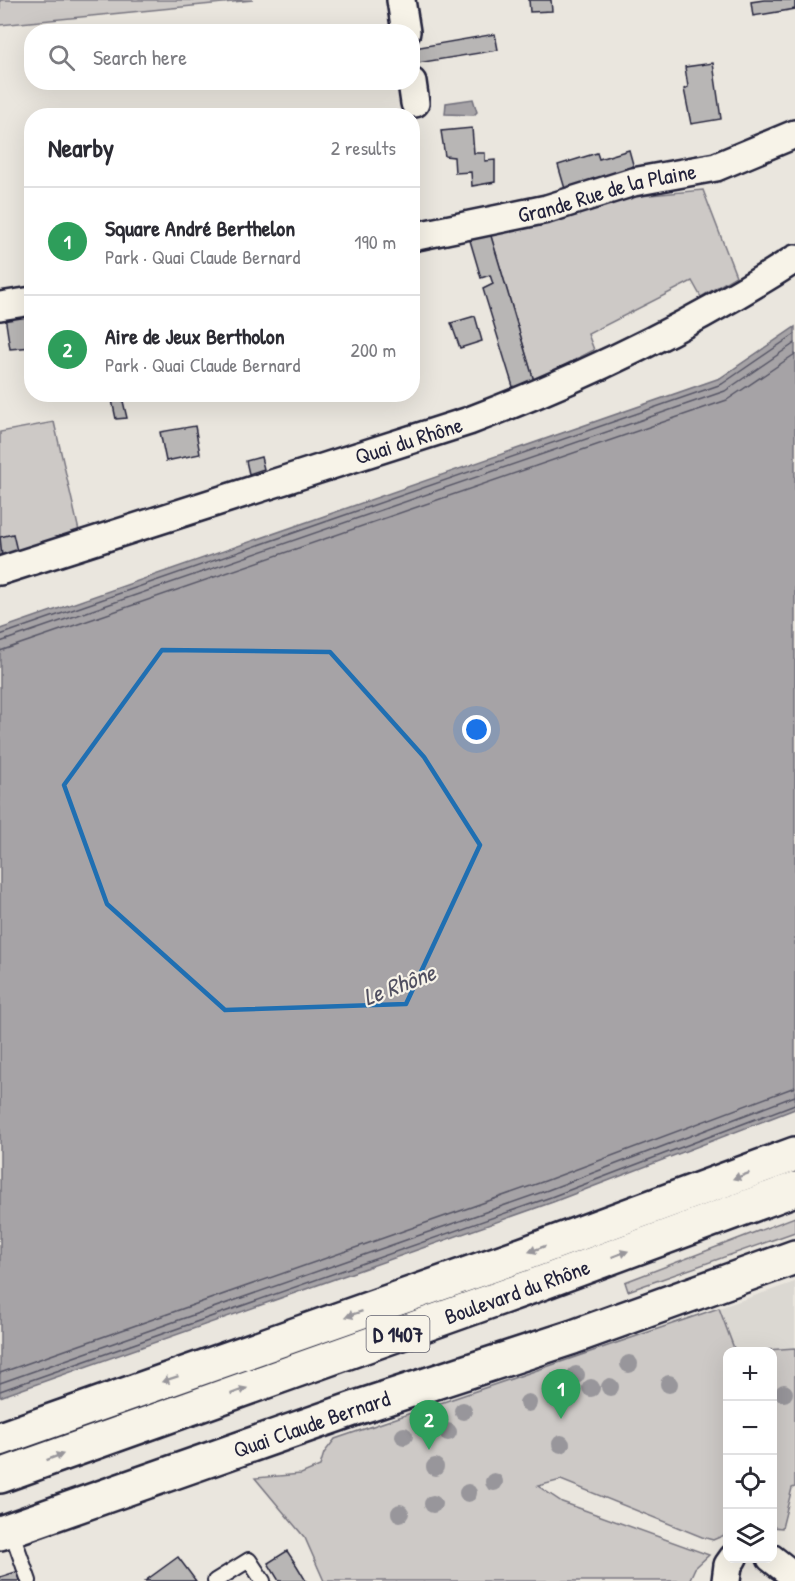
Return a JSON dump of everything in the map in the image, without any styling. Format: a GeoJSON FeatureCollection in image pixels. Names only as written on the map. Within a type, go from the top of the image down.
{"type":"FeatureCollection","features":[{"type":"Feature","properties":{"kind":"main road","name":"Boulevard du Rhône"},"geometry":{"type":"LineString","coordinates":[[0,1439],[689,1195],[795,1154]]}},
{"type":"Feature","properties":{"kind":"main road","name":"Boulevard du Rhône"},"geometry":{"type":"LineString","coordinates":[[0,1476],[522,1290],[795,1189]]}},
{"type":"Feature","properties":{"kind":"main road","name":"Quai Claude Bernard"},"geometry":{"type":"LineString","coordinates":[[5,1531],[795,1257]]}},
{"type":"Feature","properties":{"kind":"street"},"geometry":{"type":"LineString","coordinates":[[401,0],[405,24]]}},
{"type":"Feature","properties":{"kind":"street","name":"Grande Rue de la Plaine"},"geometry":{"type":"LineString","coordinates":[[420,235],[547,208],[633,182],[716,167],[795,134]]}},
{"type":"Feature","properties":{"kind":"street","name":"Quai du Rhône"},"geometry":{"type":"LineString","coordinates":[[0,571],[469,421],[526,399],[717,307],[795,259]]}},
{"type":"Feature","properties":{"kind":"street"},"geometry":{"type":"LineString","coordinates":[[0,306],[24,302]]}},
{"type":"Feature","properties":{"kind":"street"},"geometry":{"type":"LineString","coordinates":[[726,1581],[729,1563]]}},
{"type":"Feature","properties":{"kind":"street"},"geometry":{"type":"LineString","coordinates":[[777,1563],[794,1577]]}},
{"type":"Feature","properties":{"kind":"lane"},"geometry":{"type":"LineString","coordinates":[[5,1531],[29,1581]]}},
{"type":"Feature","properties":{"kind":"lane"},"geometry":{"type":"LineString","coordinates":[[215,1581],[249,1560],[263,1581]]}},
{"type":"Feature","properties":{"kind":"highlighted area"},"geometry":{"type":"Polygon","coordinates":[[[162,650],[330,652],[424,757],[480,845],[406,1004],[225,1010],[107,904],[64,785],[162,650]]]}},
{"type":"Feature","properties":{"kind":"shaded area"},"geometry":{"type":"Polygon","coordinates":[[[0,0],[253,0],[0,25],[0,0]]]}},
{"type":"Feature","properties":{"kind":"shaded area"},"geometry":{"type":"Polygon","coordinates":[[[703,190],[736,276],[701,297],[692,281],[588,334],[594,350],[534,381],[490,233],[629,197],[703,190]]]}},
{"type":"Feature","properties":{"kind":"shaded area"},"geometry":{"type":"Polygon","coordinates":[[[54,422],[79,531],[0,558],[0,432],[54,422]]]}},
{"type":"Feature","properties":{"kind":"shaded area"},"geometry":{"type":"Polygon","coordinates":[[[795,1217],[795,1232],[628,1291],[625,1282],[795,1217]]]}},
{"type":"Feature","properties":{"kind":"shaded area"},"geometry":{"type":"Polygon","coordinates":[[[795,1282],[795,1348],[734,1347],[719,1308],[795,1282]]]}},
{"type":"Feature","properties":{"kind":"shaded area"},"geometry":{"type":"Polygon","coordinates":[[[719,1308],[734,1347],[723,1347],[723,1536],[713,1540],[702,1537],[561,1480],[538,1486],[562,1502],[709,1555],[695,1568],[689,1581],[324,1581],[305,1538],[255,1478],[301,1474],[320,1466],[324,1453],[335,1439],[719,1308]]]}},
{"type":"Feature","properties":{"kind":"shaded area"},"geometry":{"type":"Polygon","coordinates":[[[795,1348],[795,1487],[792,1488],[782,1528],[777,1527],[777,1349],[795,1348]]]}},
{"type":"Feature","properties":{"kind":"water"},"geometry":{"type":"Polygon","coordinates":[[[473,99],[477,112],[474,115],[445,114],[446,103],[473,99]]]}},
{"type":"Feature","properties":{"kind":"water","name":"Le Rhône"},"geometry":{"type":"Polygon","coordinates":[[[795,327],[795,1109],[553,1202],[0,1397],[0,629],[720,378],[795,327]]]}},
{"type":"Feature","properties":{"kind":"building"},"geometry":{"type":"Polygon","coordinates":[[[529,0],[551,0],[552,11],[530,12],[529,0]]]}},
{"type":"Feature","properties":{"kind":"building"},"geometry":{"type":"Polygon","coordinates":[[[795,0],[795,9],[753,16],[751,2],[795,0]]]}},
{"type":"Feature","properties":{"kind":"building"},"geometry":{"type":"Polygon","coordinates":[[[495,34],[498,50],[420,63],[420,47],[495,34]]]}},
{"type":"Feature","properties":{"kind":"building"},"geometry":{"type":"Polygon","coordinates":[[[713,63],[721,119],[691,124],[684,89],[688,87],[685,67],[713,63]]]}},
{"type":"Feature","properties":{"kind":"building"},"geometry":{"type":"Polygon","coordinates":[[[472,128],[474,153],[485,153],[485,161],[495,160],[495,182],[472,186],[471,172],[455,173],[454,157],[445,156],[441,131],[472,128]]]}},
{"type":"Feature","properties":{"kind":"building"},"geometry":{"type":"Polygon","coordinates":[[[629,150],[634,168],[565,189],[558,165],[597,153],[599,159],[629,150]]]}},
{"type":"Feature","properties":{"kind":"building"},"geometry":{"type":"Polygon","coordinates":[[[488,226],[534,381],[514,390],[483,289],[493,284],[490,275],[481,278],[469,237],[488,226]]]}},
{"type":"Feature","properties":{"kind":"building"},"geometry":{"type":"Polygon","coordinates":[[[24,313],[24,348],[10,349],[5,316],[24,313]]]}},
{"type":"Feature","properties":{"kind":"building"},"geometry":{"type":"Polygon","coordinates":[[[475,316],[482,341],[460,348],[451,323],[475,316]]]}},
{"type":"Feature","properties":{"kind":"building"},"geometry":{"type":"Polygon","coordinates":[[[112,402],[123,402],[127,418],[116,419],[112,402]]]}},
{"type":"Feature","properties":{"kind":"building"},"geometry":{"type":"Polygon","coordinates":[[[195,426],[200,454],[166,461],[160,432],[195,426]]]}},
{"type":"Feature","properties":{"kind":"building"},"geometry":{"type":"Polygon","coordinates":[[[261,457],[264,469],[249,474],[246,461],[261,457]]]}},
{"type":"Feature","properties":{"kind":"building"},"geometry":{"type":"Polygon","coordinates":[[[13,534],[17,551],[2,556],[0,537],[13,534]]]}},
{"type":"Feature","properties":{"kind":"building"},"geometry":{"type":"Polygon","coordinates":[[[287,1551],[306,1581],[279,1581],[268,1563],[287,1551]]]}},
{"type":"Feature","properties":{"kind":"building"},"geometry":{"type":"Polygon","coordinates":[[[178,1557],[196,1581],[145,1581],[178,1557]]]}},
{"type":"Feature","properties":{"kind":"building"},"geometry":{"type":"Polygon","coordinates":[[[19,1571],[22,1581],[0,1581],[0,1577],[19,1571]]]}},
{"type":"Feature","properties":{"kind":"place","name":"Square André Berthelon"},"geometry":{"type":"Point","coordinates":[561,1419]}},
{"type":"Feature","properties":{"kind":"place","name":"Aire de Jeux Bertholon"},"geometry":{"type":"Point","coordinates":[429,1450]}}]}
